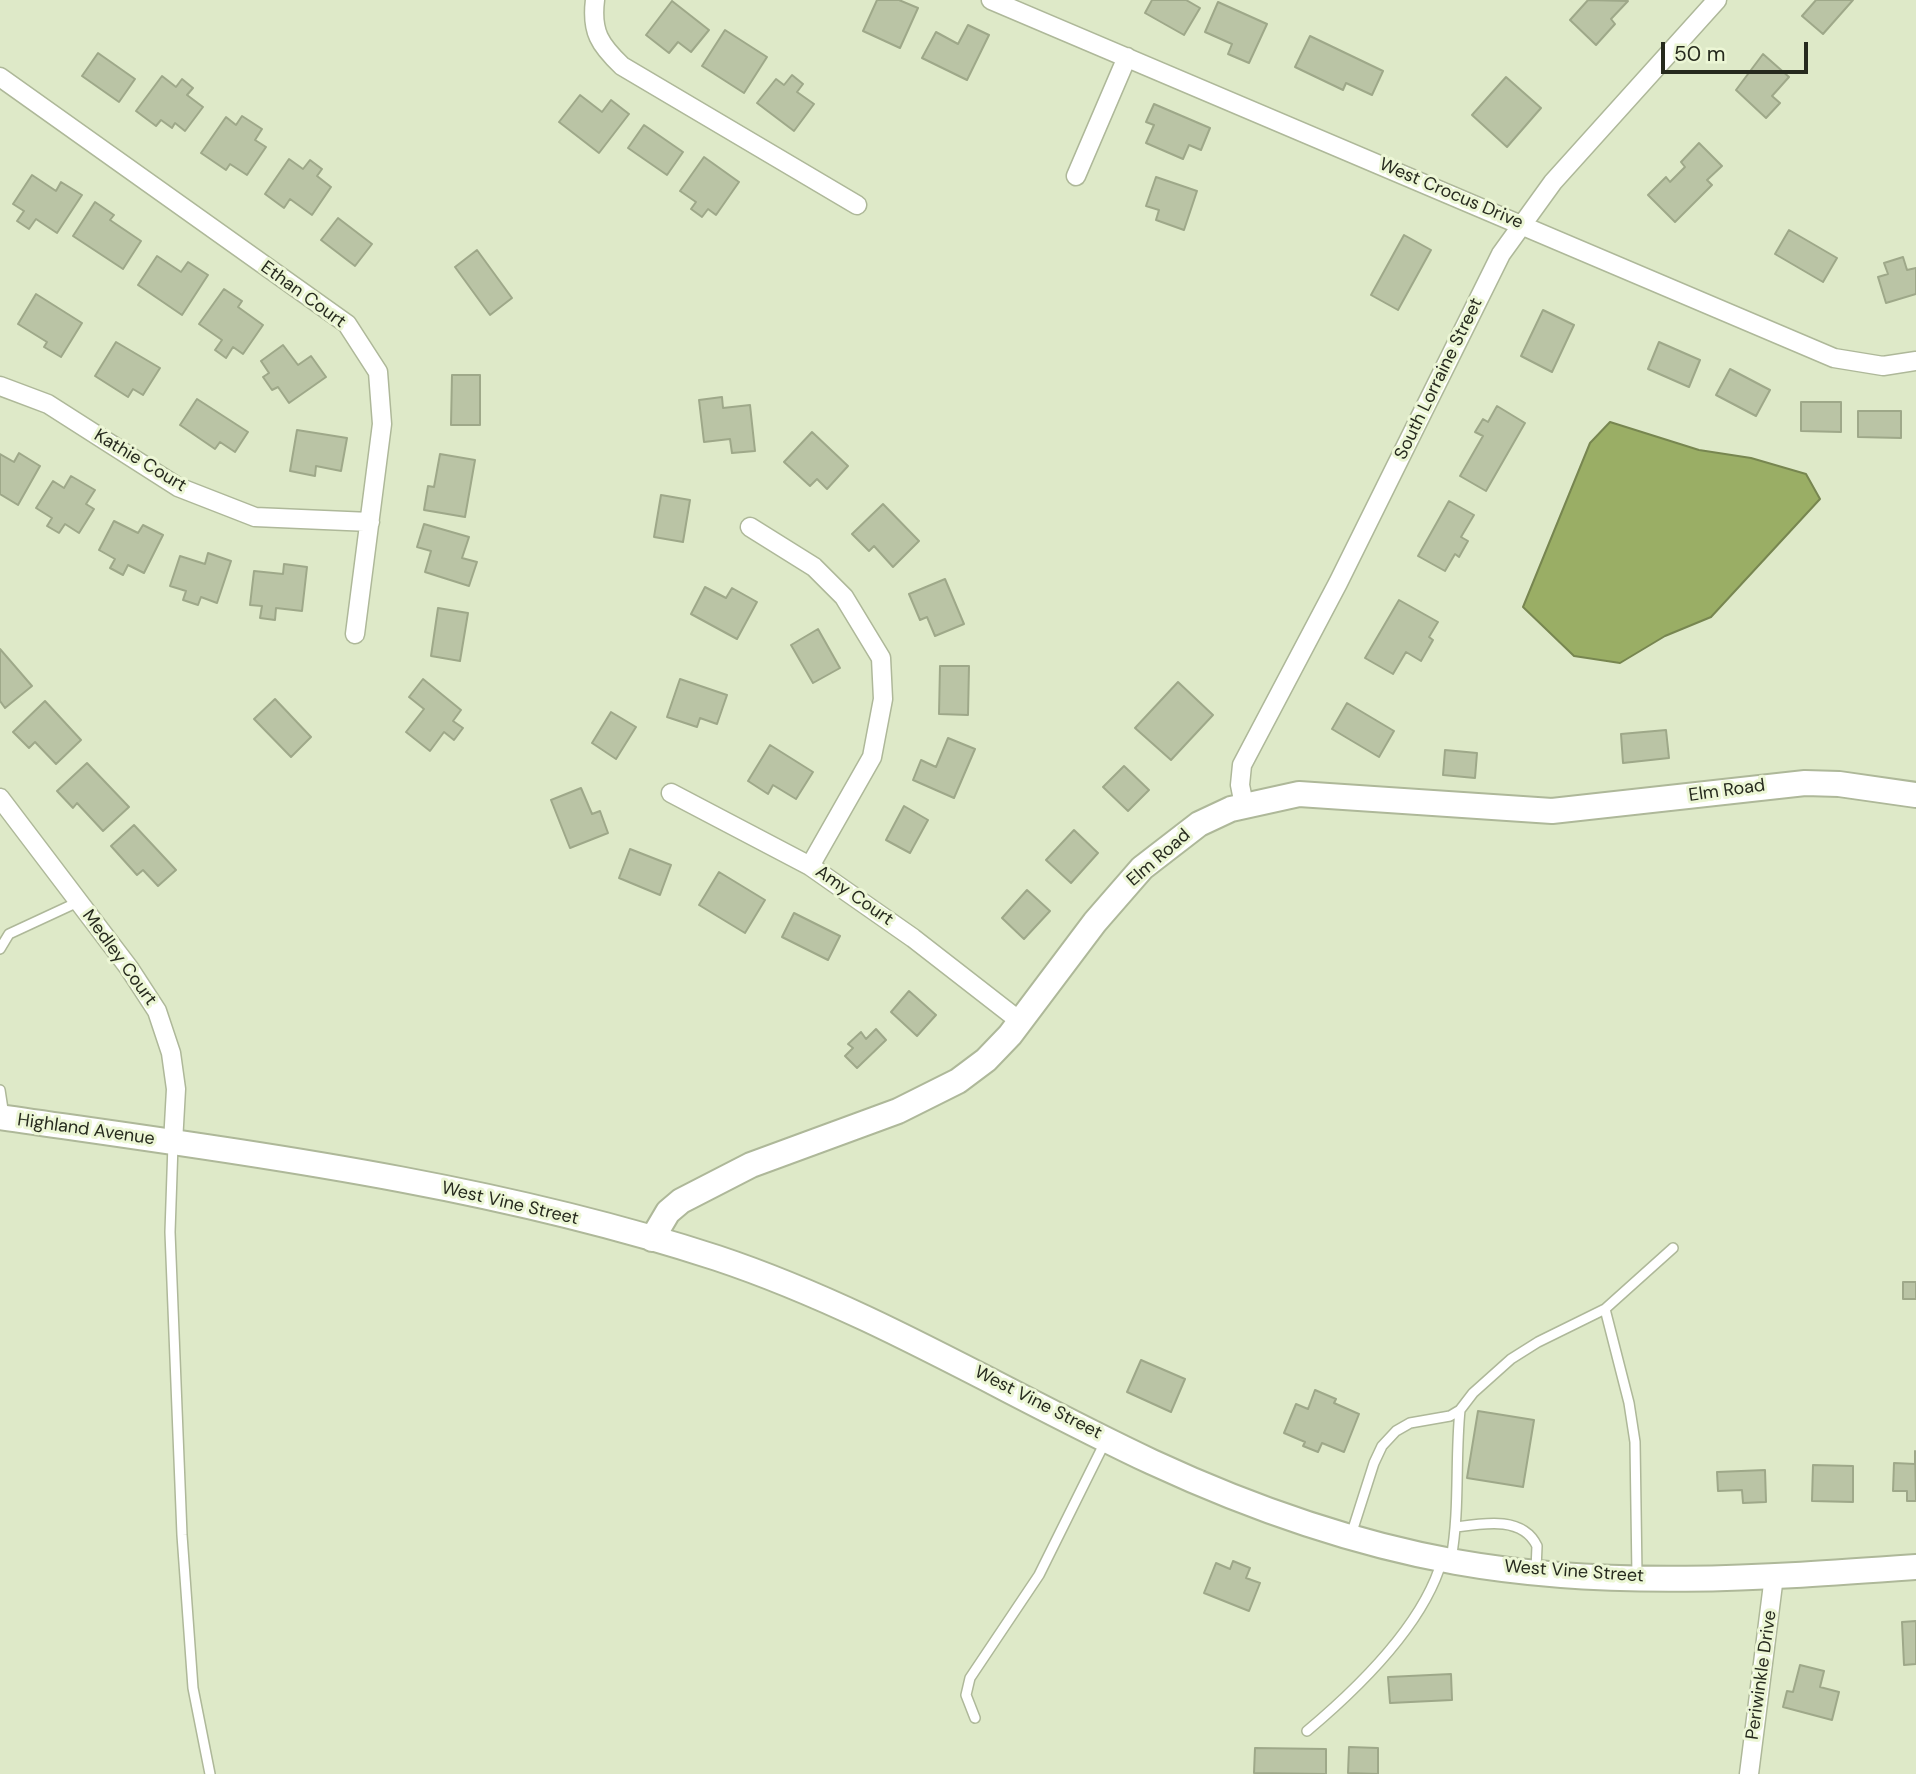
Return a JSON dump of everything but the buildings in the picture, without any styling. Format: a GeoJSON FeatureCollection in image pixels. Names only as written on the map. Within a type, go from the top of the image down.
{"type":"FeatureCollection","features":[{"type":"Feature","properties":{"kind":"main road","name":"Elm Road"},"geometry":{"type":"LineString","coordinates":[[652,1239],[668,1212],[681,1201],[751,1165],[898,1111],[958,1081],[986,1060],[1021,1022],[1095,922],[1142,868],[1199,824],[1244,805],[1299,794],[1552,811],[1804,782],[1916,795]]}},
{"type":"Feature","properties":{"kind":"main road","name":"Highland Avenue"},"geometry":{"type":"LineString","coordinates":[[2,1117],[173,1143]]}},
{"type":"Feature","properties":{"kind":"main road","name":"West Vine Street"},"geometry":{"type":"LineString","coordinates":[[173,1143],[496,1198],[652,1239],[750,1270],[974,1370],[1107,1438],[1221,1491],[1350,1537],[1447,1560],[1536,1571],[1637,1577],[1773,1576],[1916,1567]]}},
{"type":"Feature","properties":{"kind":"street"},"geometry":{"type":"LineString","coordinates":[[595,0],[593,13],[599,44],[622,66],[857,205]]}},
{"type":"Feature","properties":{"kind":"street","name":"West Crocus Drive"},"geometry":{"type":"LineString","coordinates":[[991,0],[1834,358],[1882,366],[1916,361]]}},
{"type":"Feature","properties":{"kind":"street","name":"South Lorraine Street"},"geometry":{"type":"LineString","coordinates":[[1244,805],[1240,785],[1242,765],[1338,583],[1501,254],[1520,224],[1553,182],[1717,0]]}},
{"type":"Feature","properties":{"kind":"street"},"geometry":{"type":"LineString","coordinates":[[1076,176],[1127,57]]}},
{"type":"Feature","properties":{"kind":"street","name":"Ethan Court"},"geometry":{"type":"LineString","coordinates":[[0,77],[347,324],[378,372],[382,424],[355,634]]}},
{"type":"Feature","properties":{"kind":"street","name":"Kathie Court"},"geometry":{"type":"LineString","coordinates":[[0,386],[48,404],[178,487],[255,517],[370,522]]}},
{"type":"Feature","properties":{"kind":"street"},"geometry":{"type":"LineString","coordinates":[[750,527],[814,567],[837,589],[881,658],[883,699],[872,757],[810,866]]}},
{"type":"Feature","properties":{"kind":"street","name":"Amy Court"},"geometry":{"type":"LineString","coordinates":[[671,793],[810,866],[913,937],[1021,1022]]}},
{"type":"Feature","properties":{"kind":"street","name":"Medley Court"},"geometry":{"type":"LineString","coordinates":[[0,798],[144,990],[166,1032],[176,1089],[173,1143]]}},
{"type":"Feature","properties":{"kind":"street","name":"Periwinkle Drive"},"geometry":{"type":"LineString","coordinates":[[1749,1774],[1773,1576]]}},
{"type":"Feature","properties":{"kind":"lane"},"geometry":{"type":"LineString","coordinates":[[0,949],[5,934],[78,902]]}},
{"type":"Feature","properties":{"kind":"lane"},"geometry":{"type":"LineString","coordinates":[[0,1090],[2,1117]]}},
{"type":"Feature","properties":{"kind":"lane"},"geometry":{"type":"LineString","coordinates":[[173,1143],[170,1232],[182,1535],[192,1688],[210,1774]]}},
{"type":"Feature","properties":{"kind":"lane"},"geometry":{"type":"LineString","coordinates":[[1350,1537],[1382,1446],[1396,1431],[1410,1423],[1450,1416],[1460,1410],[1473,1393],[1511,1359],[1538,1342],[1605,1309],[1673,1248]]}},
{"type":"Feature","properties":{"kind":"lane"},"geometry":{"type":"LineString","coordinates":[[1605,1309],[1629,1403],[1635,1442],[1637,1577]]}},
{"type":"Feature","properties":{"kind":"lane"},"geometry":{"type":"LineString","coordinates":[[1307,1731],[1325,1716],[1395,1642],[1435,1586],[1447,1560],[1457,1527],[1456,1450],[1460,1410]]}},
{"type":"Feature","properties":{"kind":"lane"},"geometry":{"type":"LineString","coordinates":[[975,1718],[966,1695],[970,1678],[1039,1575],[1107,1438]]}},
{"type":"Feature","properties":{"kind":"lane"},"geometry":{"type":"LineString","coordinates":[[1457,1527],[1483,1523],[1507,1524],[1525,1530],[1537,1546],[1536,1571]]}},
{"type":"Feature","properties":{"kind":"shaded area"},"geometry":{"type":"Polygon","coordinates":[[[1610,422],[1699,450],[1751,458],[1806,474],[1820,499],[1711,617],[1665,636],[1620,663],[1574,656],[1523,607],[1590,443],[1610,422]]]}}]}
